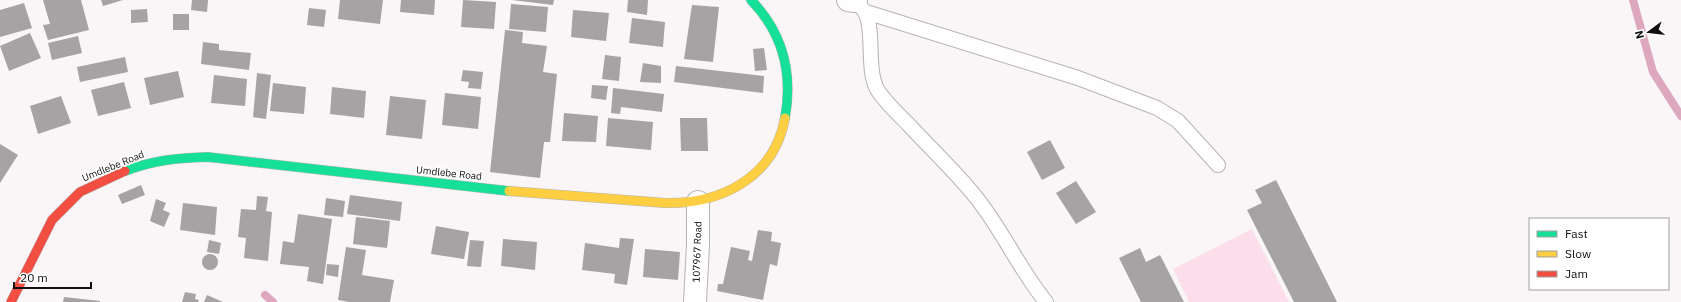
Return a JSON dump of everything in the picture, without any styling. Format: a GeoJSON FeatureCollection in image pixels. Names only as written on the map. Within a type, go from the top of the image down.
{"type":"FeatureCollection","features":[{"type":"Feature","properties":{"kind":"street","name":"Umdlebe Road"},"geometry":{"type":"LineString","coordinates":[[11,302],[52,220],[80,192],[147,162],[180,158],[216,158],[576,199],[686,204],[720,195],[746,181],[764,164],[778,142],[785,116],[789,83],[783,55],[772,27],[760,3]]}},
{"type":"Feature","properties":{"kind":"street","name":"107967 Road"},"geometry":{"type":"LineString","coordinates":[[695,302],[698,244],[698,202]]}},
{"type":"Feature","properties":{"kind":"lane"},"geometry":{"type":"LineString","coordinates":[[856,3],[1078,78],[1157,108],[1178,121],[1218,165]]}},
{"type":"Feature","properties":{"kind":"lane"},"geometry":{"type":"LineString","coordinates":[[856,3],[870,32],[870,58],[877,89],[899,115],[975,196],[1046,302]]}},
{"type":"Feature","properties":{"kind":"shaded area"},"geometry":{"type":"Polygon","coordinates":[[[1252,229],[1289,302],[1189,302],[1173,269],[1252,229]]]}},
{"type":"Feature","properties":{"kind":"building"},"geometry":{"type":"Polygon","coordinates":[[[43,0],[81,0],[89,30],[48,40],[43,25],[50,24],[43,0]]]}},
{"type":"Feature","properties":{"kind":"building"},"geometry":{"type":"Polygon","coordinates":[[[101,0],[123,0],[103,6],[101,0]]]}},
{"type":"Feature","properties":{"kind":"building"},"geometry":{"type":"Polygon","coordinates":[[[192,0],[208,0],[207,12],[191,10],[192,0]]]}},
{"type":"Feature","properties":{"kind":"building"},"geometry":{"type":"Polygon","coordinates":[[[340,0],[383,0],[380,24],[338,19],[340,0]]]}},
{"type":"Feature","properties":{"kind":"building"},"geometry":{"type":"Polygon","coordinates":[[[401,0],[435,0],[434,15],[400,12],[401,0]]]}},
{"type":"Feature","properties":{"kind":"building"},"geometry":{"type":"Polygon","coordinates":[[[463,0],[496,2],[494,29],[461,27],[463,0]]]}},
{"type":"Feature","properties":{"kind":"building"},"geometry":{"type":"Polygon","coordinates":[[[512,0],[554,0],[553,5],[512,0]]]}},
{"type":"Feature","properties":{"kind":"building"},"geometry":{"type":"Polygon","coordinates":[[[628,0],[648,0],[647,15],[627,12],[628,0]]]}},
{"type":"Feature","properties":{"kind":"building"},"geometry":{"type":"Polygon","coordinates":[[[24,3],[32,28],[0,37],[0,10],[24,3]]]}},
{"type":"Feature","properties":{"kind":"building"},"geometry":{"type":"Polygon","coordinates":[[[511,4],[548,7],[546,32],[509,29],[511,4]]]}},
{"type":"Feature","properties":{"kind":"building"},"geometry":{"type":"Polygon","coordinates":[[[692,5],[719,7],[713,62],[684,59],[692,5]]]}},
{"type":"Feature","properties":{"kind":"building"},"geometry":{"type":"Polygon","coordinates":[[[309,8],[326,10],[324,27],[307,25],[309,8]]]}},
{"type":"Feature","properties":{"kind":"building"},"geometry":{"type":"Polygon","coordinates":[[[147,9],[148,22],[131,23],[131,10],[147,9]]]}},
{"type":"Feature","properties":{"kind":"building"},"geometry":{"type":"Polygon","coordinates":[[[573,10],[609,13],[606,41],[571,37],[573,10]]]}},
{"type":"Feature","properties":{"kind":"building"},"geometry":{"type":"Polygon","coordinates":[[[173,14],[189,14],[189,30],[173,30],[173,14]]]}},
{"type":"Feature","properties":{"kind":"building"},"geometry":{"type":"Polygon","coordinates":[[[632,18],[665,22],[663,47],[629,43],[632,18]]]}},
{"type":"Feature","properties":{"kind":"building"},"geometry":{"type":"Polygon","coordinates":[[[505,30],[523,32],[522,43],[547,46],[543,72],[557,74],[550,142],[544,142],[540,178],[490,172],[505,30]]]}},
{"type":"Feature","properties":{"kind":"building"},"geometry":{"type":"Polygon","coordinates":[[[30,33],[41,58],[9,71],[0,46],[30,33]]]}},
{"type":"Feature","properties":{"kind":"building"},"geometry":{"type":"Polygon","coordinates":[[[78,36],[82,53],[52,60],[48,43],[78,36]]]}},
{"type":"Feature","properties":{"kind":"building"},"geometry":{"type":"Polygon","coordinates":[[[203,42],[219,44],[219,50],[251,53],[249,70],[201,64],[203,42]]]}},
{"type":"Feature","properties":{"kind":"building"},"geometry":{"type":"Polygon","coordinates":[[[764,48],[767,70],[755,71],[753,49],[764,48]]]}},
{"type":"Feature","properties":{"kind":"building"},"geometry":{"type":"Polygon","coordinates":[[[605,55],[621,57],[619,81],[602,79],[605,55]]]}},
{"type":"Feature","properties":{"kind":"building"},"geometry":{"type":"Polygon","coordinates":[[[125,57],[128,72],[80,82],[77,67],[125,57]]]}},
{"type":"Feature","properties":{"kind":"building"},"geometry":{"type":"Polygon","coordinates":[[[643,63],[661,66],[661,83],[640,82],[643,63]]]}},
{"type":"Feature","properties":{"kind":"building"},"geometry":{"type":"Polygon","coordinates":[[[676,66],[764,76],[763,93],[674,82],[676,66]]]}},
{"type":"Feature","properties":{"kind":"building"},"geometry":{"type":"Polygon","coordinates":[[[463,70],[483,72],[481,89],[468,88],[469,82],[461,81],[463,70]]]}},
{"type":"Feature","properties":{"kind":"building"},"geometry":{"type":"Polygon","coordinates":[[[178,71],[184,97],[150,105],[144,78],[178,71]]]}},
{"type":"Feature","properties":{"kind":"building"},"geometry":{"type":"Polygon","coordinates":[[[257,73],[271,75],[266,119],[253,117],[257,73]]]}},
{"type":"Feature","properties":{"kind":"building"},"geometry":{"type":"Polygon","coordinates":[[[214,75],[247,79],[245,106],[211,103],[214,75]]]}},
{"type":"Feature","properties":{"kind":"building"},"geometry":{"type":"Polygon","coordinates":[[[124,82],[131,108],[98,116],[91,90],[124,82]]]}},
{"type":"Feature","properties":{"kind":"building"},"geometry":{"type":"Polygon","coordinates":[[[273,83],[306,87],[304,114],[270,111],[273,83]]]}},
{"type":"Feature","properties":{"kind":"building"},"geometry":{"type":"Polygon","coordinates":[[[592,85],[608,86],[606,100],[591,98],[592,85]]]}},
{"type":"Feature","properties":{"kind":"building"},"geometry":{"type":"Polygon","coordinates":[[[332,87],[366,91],[364,118],[330,114],[332,87]]]}},
{"type":"Feature","properties":{"kind":"building"},"geometry":{"type":"Polygon","coordinates":[[[613,88],[664,94],[662,112],[621,107],[620,114],[611,113],[613,88]]]}},
{"type":"Feature","properties":{"kind":"building"},"geometry":{"type":"Polygon","coordinates":[[[445,93],[481,97],[478,129],[442,125],[445,93]]]}},
{"type":"Feature","properties":{"kind":"building"},"geometry":{"type":"Polygon","coordinates":[[[61,96],[71,123],[38,134],[30,106],[61,96]]]}},
{"type":"Feature","properties":{"kind":"building"},"geometry":{"type":"Polygon","coordinates":[[[390,96],[426,100],[422,139],[386,135],[390,96]]]}},
{"type":"Feature","properties":{"kind":"building"},"geometry":{"type":"Polygon","coordinates":[[[564,113],[598,116],[596,142],[562,141],[564,113]]]}},
{"type":"Feature","properties":{"kind":"building"},"geometry":{"type":"Polygon","coordinates":[[[608,118],[653,122],[651,150],[606,146],[608,118]]]}},
{"type":"Feature","properties":{"kind":"building"},"geometry":{"type":"Polygon","coordinates":[[[680,118],[707,118],[708,151],[681,151],[680,118]]]}},
{"type":"Feature","properties":{"kind":"building"},"geometry":{"type":"Polygon","coordinates":[[[1050,140],[1065,168],[1042,180],[1027,152],[1050,140]]]}},
{"type":"Feature","properties":{"kind":"building"},"geometry":{"type":"Polygon","coordinates":[[[0,144],[18,155],[0,183],[0,144]]]}},
{"type":"Feature","properties":{"kind":"building"},"geometry":{"type":"Polygon","coordinates":[[[1276,180],[1337,302],[1294,302],[1247,210],[1262,203],[1255,190],[1276,180]]]}},
{"type":"Feature","properties":{"kind":"building"},"geometry":{"type":"Polygon","coordinates":[[[1076,181],[1096,212],[1076,224],[1056,193],[1076,181]]]}},
{"type":"Feature","properties":{"kind":"building"},"geometry":{"type":"Polygon","coordinates":[[[141,185],[145,195],[122,204],[118,195],[141,185]]]}},
{"type":"Feature","properties":{"kind":"building"},"geometry":{"type":"Polygon","coordinates":[[[350,195],[402,202],[400,221],[347,214],[350,195]]]}},
{"type":"Feature","properties":{"kind":"building"},"geometry":{"type":"Polygon","coordinates":[[[257,196],[268,197],[266,211],[272,212],[268,261],[244,258],[246,238],[238,237],[241,209],[256,210],[257,196]]]}},
{"type":"Feature","properties":{"kind":"building"},"geometry":{"type":"Polygon","coordinates":[[[326,198],[345,201],[343,217],[324,215],[326,198]]]}},
{"type":"Feature","properties":{"kind":"building"},"geometry":{"type":"Polygon","coordinates":[[[156,199],[166,203],[163,210],[170,213],[164,227],[150,221],[156,199]]]}},
{"type":"Feature","properties":{"kind":"building"},"geometry":{"type":"Polygon","coordinates":[[[183,203],[217,207],[215,235],[180,230],[183,203]]]}},
{"type":"Feature","properties":{"kind":"building"},"geometry":{"type":"Polygon","coordinates":[[[298,214],[332,219],[323,284],[307,281],[309,267],[280,264],[283,241],[294,243],[298,214]]]}},
{"type":"Feature","properties":{"kind":"building"},"geometry":{"type":"Polygon","coordinates":[[[356,217],[390,221],[387,248],[353,244],[356,217]]]}},
{"type":"Feature","properties":{"kind":"building"},"geometry":{"type":"Polygon","coordinates":[[[436,226],[469,232],[464,259],[431,254],[436,226]]]}},
{"type":"Feature","properties":{"kind":"building"},"geometry":{"type":"Polygon","coordinates":[[[758,230],[772,232],[771,241],[781,243],[777,266],[770,264],[763,300],[717,291],[718,284],[723,284],[731,247],[750,251],[748,260],[752,261],[758,230]]]}},
{"type":"Feature","properties":{"kind":"building"},"geometry":{"type":"Polygon","coordinates":[[[620,238],[634,239],[627,285],[614,283],[615,274],[582,270],[585,243],[619,248],[620,238]]]}},
{"type":"Feature","properties":{"kind":"building"},"geometry":{"type":"Polygon","coordinates":[[[503,239],[537,242],[535,270],[501,266],[503,239]]]}},
{"type":"Feature","properties":{"kind":"building"},"geometry":{"type":"Polygon","coordinates":[[[209,240],[221,243],[219,254],[207,252],[209,240]]]}},
{"type":"Feature","properties":{"kind":"building"},"geometry":{"type":"Polygon","coordinates":[[[470,240],[484,241],[481,267],[467,266],[470,240]]]}},
{"type":"Feature","properties":{"kind":"building"},"geometry":{"type":"Polygon","coordinates":[[[346,247],[366,250],[362,275],[394,280],[390,302],[349,302],[338,300],[346,247]]]}},
{"type":"Feature","properties":{"kind":"building"},"geometry":{"type":"Polygon","coordinates":[[[1140,248],[1146,262],[1160,255],[1184,302],[1141,302],[1119,258],[1140,248]]]}},
{"type":"Feature","properties":{"kind":"building"},"geometry":{"type":"Polygon","coordinates":[[[645,249],[680,252],[678,280],[643,277],[645,249]]]}},
{"type":"Feature","properties":{"kind":"building"},"geometry":{"type":"Polygon","coordinates":[[[207,254],[213,254],[218,259],[216,268],[213,270],[207,270],[202,265],[202,259],[207,254]]]}},
{"type":"Feature","properties":{"kind":"building"},"geometry":{"type":"Polygon","coordinates":[[[327,264],[339,265],[338,277],[326,275],[327,264]]]}},
{"type":"Feature","properties":{"kind":"building"},"geometry":{"type":"Polygon","coordinates":[[[185,292],[196,294],[195,299],[199,300],[198,302],[182,302],[185,292]]]}},
{"type":"Feature","properties":{"kind":"building"},"geometry":{"type":"Polygon","coordinates":[[[207,295],[223,302],[204,302],[207,295]]]}},
{"type":"Feature","properties":{"kind":"building"},"geometry":{"type":"Polygon","coordinates":[[[64,297],[100,301],[100,302],[63,302],[64,297]]]}},
{"type":"Feature","properties":{"kind":"waterway"},"geometry":{"type":"LineString","coordinates":[[1633,0],[1653,72],[1681,116]]}},
{"type":"Feature","properties":{"kind":"waterway"},"geometry":{"type":"LineString","coordinates":[[265,295],[273,302]]}},
{"type":"Feature","properties":{"kind":"traffic: fast"},"geometry":{"type":"LineString","coordinates":[[751,0],[771,26],[783,54],[788,85],[785,118]]}},
{"type":"Feature","properties":{"kind":"traffic: fast"},"geometry":{"type":"LineString","coordinates":[[125,171],[146,164],[166,160],[208,157],[509,191]]}},
{"type":"Feature","properties":{"kind":"traffic: slow"},"geometry":{"type":"LineString","coordinates":[[509,191],[665,203],[706,199],[725,192],[742,183],[757,172],[769,157],[779,139],[785,118]]}},
{"type":"Feature","properties":{"kind":"traffic: jam"},"geometry":{"type":"LineString","coordinates":[[11,302],[52,220],[80,192],[125,171]]}}]}
